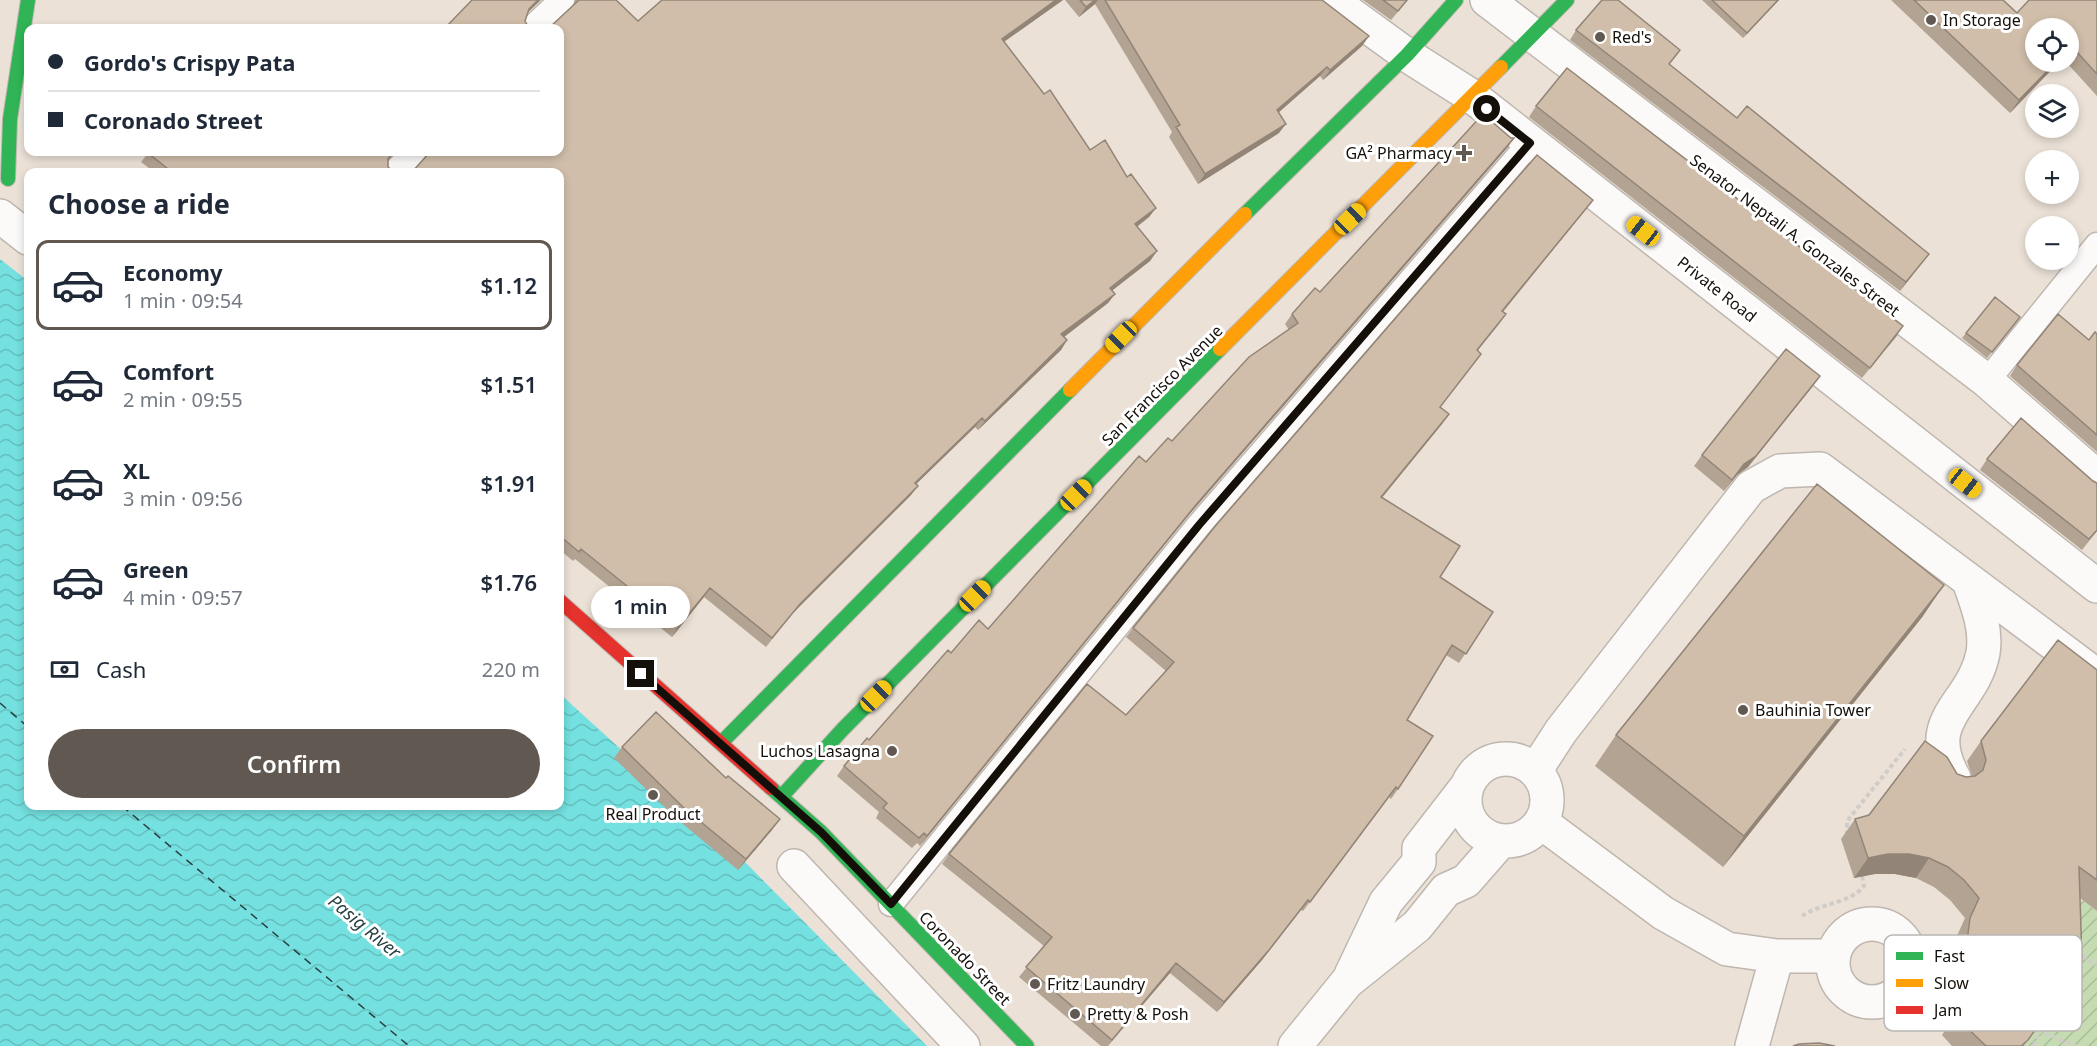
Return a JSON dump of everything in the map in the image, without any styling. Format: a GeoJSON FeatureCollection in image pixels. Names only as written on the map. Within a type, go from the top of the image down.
{"type":"FeatureCollection","features":[{"type":"Feature","properties":{"kind":"main road"},"geometry":{"type":"LineString","coordinates":[[24,24],[28,0]]}},
{"type":"Feature","properties":{"kind":"main road"},"geometry":{"type":"LineString","coordinates":[[721,743],[785,675],[1171,286],[1407,55],[1456,0]]}},
{"type":"Feature","properties":{"kind":"main road","name":"San Francisco Avenue"},"geometry":{"type":"LineString","coordinates":[[782,796],[851,721],[1567,0]]}},
{"type":"Feature","properties":{"kind":"main road"},"geometry":{"type":"LineString","coordinates":[[22,189],[4,176],[24,26]]}},
{"type":"Feature","properties":{"kind":"main road","name":"Coronado Street"},"geometry":{"type":"LineString","coordinates":[[564,605],[821,832],[1027,1046]]}},
{"type":"Feature","properties":{"kind":"street","name":"Private Road"},"geometry":{"type":"LineString","coordinates":[[1331,0],[1407,55],[1473,97],[2097,586]]}},
{"type":"Feature","properties":{"kind":"street","name":"Senator Neptali A. Gonzales Street"},"geometry":{"type":"LineString","coordinates":[[1487,0],[1987,381],[2097,477]]}},
{"type":"Feature","properties":{"kind":"street"},"geometry":{"type":"LineString","coordinates":[[0,216],[24,235]]}},
{"type":"Feature","properties":{"kind":"street"},"geometry":{"type":"LineString","coordinates":[[1536,771],[1561,731],[1751,487],[1780,471],[1820,469],[2097,676]]}},
{"type":"Feature","properties":{"kind":"street"},"geometry":{"type":"LineString","coordinates":[[1954,778],[1946,762],[1941,735],[1954,705],[1975,680],[1983,651],[1982,621],[1970,581]]}},
{"type":"Feature","properties":{"kind":"street"},"geometry":{"type":"LineString","coordinates":[[1347,982],[1386,902],[1419,862],[1419,848],[1475,773],[1487,764],[1502,759],[1520,762],[1536,771],[1545,787],[1546,805],[1541,822],[1528,834],[1515,840],[1501,841],[1487,837],[1475,829],[1468,817],[1464,801],[1467,786]]}},
{"type":"Feature","properties":{"kind":"street"},"geometry":{"type":"LineString","coordinates":[[1541,822],[1663,913],[1726,949],[1777,956],[1832,956]]}},
{"type":"Feature","properties":{"kind":"street"},"geometry":{"type":"LineString","coordinates":[[1295,1046],[1347,982],[1418,926],[1446,890],[1466,881],[1501,841]]}},
{"type":"Feature","properties":{"kind":"street"},"geometry":{"type":"LineString","coordinates":[[794,866],[963,1046]]}},
{"type":"Feature","properties":{"kind":"street"},"geometry":{"type":"LineString","coordinates":[[1884,1000],[1860,1001],[1839,986],[1832,967],[1832,956],[1838,942],[1848,930],[1862,924],[1878,924],[1893,929],[1899,935]]}},
{"type":"Feature","properties":{"kind":"street"},"geometry":{"type":"LineString","coordinates":[[1752,1046],[1777,956]]}},
{"type":"Feature","properties":{"kind":"lane"},"geometry":{"type":"LineString","coordinates":[[536,24],[562,0]]}},
{"type":"Feature","properties":{"kind":"lane"},"geometry":{"type":"LineString","coordinates":[[891,904],[1199,525],[1530,143]]}},
{"type":"Feature","properties":{"kind":"lane"},"geometry":{"type":"LineString","coordinates":[[399,168],[410,156]]}},
{"type":"Feature","properties":{"kind":"lane"},"geometry":{"type":"LineString","coordinates":[[1987,381],[2097,245]]}},
{"type":"Feature","properties":{"kind":"path"},"geometry":{"type":"LineString","coordinates":[[1848,837],[1845,830],[1847,821],[1906,748]]}},
{"type":"Feature","properties":{"kind":"path"},"geometry":{"type":"LineString","coordinates":[[1800,918],[1815,907],[1858,893],[1864,885],[1862,876]]}},
{"type":"Feature","properties":{"kind":"path"},"geometry":{"type":"LineString","coordinates":[[2082,954],[2097,966]]}},
{"type":"Feature","properties":{"kind":"path"},"geometry":{"type":"LineString","coordinates":[[2034,1046],[2037,1031],[2076,1046]]}},
{"type":"Feature","properties":{"kind":"green space"},"geometry":{"type":"Polygon","coordinates":[[[2083,900],[2097,911],[2097,1046],[2024,1046],[2033,1031],[2082,1031],[2082,935],[2062,935],[2062,927],[2083,900]]]}},
{"type":"Feature","properties":{"kind":"water","name":"Pasig River"},"geometry":{"type":"Polygon","coordinates":[[[0,259],[24,278],[24,810],[564,810],[564,698],[745,862],[927,1046],[0,1046],[0,259]]]}},
{"type":"Feature","properties":{"kind":"building"},"geometry":{"type":"Polygon","coordinates":[[[472,0],[538,0],[529,9],[525,21],[527,24],[449,24],[472,0]]]}},
{"type":"Feature","properties":{"kind":"building"},"geometry":{"type":"Polygon","coordinates":[[[579,0],[616,0],[638,21],[662,0],[1056,0],[1002,39],[1044,94],[1050,90],[1090,150],[1105,140],[1127,177],[1131,174],[1156,208],[1135,224],[1157,251],[1110,288],[1115,294],[1061,334],[1067,340],[985,421],[982,418],[915,483],[918,486],[800,604],[772,638],[710,588],[678,627],[581,549],[579,552],[564,539],[564,168],[416,168],[426,156],[564,156],[564,24],[553,24],[579,0]]]}},
{"type":"Feature","properties":{"kind":"building"},"geometry":{"type":"Polygon","coordinates":[[[1080,0],[1095,0],[1086,7],[1080,0]]]}},
{"type":"Feature","properties":{"kind":"building"},"geometry":{"type":"Polygon","coordinates":[[[1105,0],[1322,0],[1369,36],[1330,70],[1327,67],[1277,110],[1286,124],[1205,174],[1176,127],[1180,125],[1105,0]]]}},
{"type":"Feature","properties":{"kind":"building"},"geometry":{"type":"Polygon","coordinates":[[[1383,0],[1407,0],[1398,11],[1383,0]]]}},
{"type":"Feature","properties":{"kind":"building"},"geometry":{"type":"Polygon","coordinates":[[[1602,0],[1618,0],[1680,50],[1669,64],[1737,118],[1747,106],[1929,254],[1906,282],[1576,30],[1602,0]]]}},
{"type":"Feature","properties":{"kind":"building"},"geometry":{"type":"Polygon","coordinates":[[[1712,0],[1778,0],[1747,33],[1712,0]]]}},
{"type":"Feature","properties":{"kind":"building"},"geometry":{"type":"Polygon","coordinates":[[[1914,0],[2003,0],[2017,13],[2029,0],[2097,0],[2097,74],[2079,54],[2079,18],[2025,18],[2025,72],[2046,72],[2035,84],[2025,84],[2025,94],[2019,100],[1914,0]]]}},
{"type":"Feature","properties":{"kind":"building"},"geometry":{"type":"Polygon","coordinates":[[[1567,68],[1903,326],[1870,368],[1536,106],[1567,68]]]}},
{"type":"Feature","properties":{"kind":"building"},"geometry":{"type":"Polygon","coordinates":[[[1483,114],[1511,138],[1514,138],[1195,506],[927,836],[924,833],[919,838],[883,808],[887,803],[844,766],[948,650],[951,653],[979,620],[988,629],[1139,456],[1146,462],[1168,438],[1172,441],[1249,357],[1298,323],[1292,314],[1315,288],[1320,292],[1483,114]]]}},
{"type":"Feature","properties":{"kind":"building"},"geometry":{"type":"Polygon","coordinates":[[[1537,155],[1593,200],[1502,311],[1506,314],[1477,350],[1481,354],[1440,407],[1449,414],[1381,497],[1460,546],[1440,577],[1493,612],[1466,654],[1452,645],[1407,720],[1433,736],[1398,789],[1396,787],[1310,902],[1308,900],[1224,1002],[1176,963],[1112,1040],[1026,967],[1052,937],[949,854],[1087,684],[1126,715],[1174,662],[1133,628],[1217,524],[1537,155]]]}},
{"type":"Feature","properties":{"kind":"building"},"geometry":{"type":"Polygon","coordinates":[[[152,156],[391,156],[388,159],[389,168],[167,168],[152,156]]]}},
{"type":"Feature","properties":{"kind":"building"},"geometry":{"type":"Polygon","coordinates":[[[1995,297],[2020,317],[1992,352],[1966,333],[1995,297]]]}},
{"type":"Feature","properties":{"kind":"building"},"geometry":{"type":"Polygon","coordinates":[[[2058,314],[2089,340],[2095,332],[2097,334],[2097,435],[2017,365],[2058,314]]]}},
{"type":"Feature","properties":{"kind":"building"},"geometry":{"type":"Polygon","coordinates":[[[1786,349],[1820,376],[1756,456],[1744,464],[1732,480],[1702,455],[1786,349]]]}},
{"type":"Feature","properties":{"kind":"building"},"geometry":{"type":"Polygon","coordinates":[[[2021,418],[2097,483],[2097,530],[2089,539],[1987,459],[2021,418]]]}},
{"type":"Feature","properties":{"kind":"building","name":"Bauhinia Tower"},"geometry":{"type":"Polygon","coordinates":[[[1817,484],[1944,585],[1744,836],[1616,735],[1817,484]]]}},
{"type":"Feature","properties":{"kind":"building"},"geometry":{"type":"Polygon","coordinates":[[[2058,640],[2097,670],[2097,880],[2079,867],[2081,935],[1968,935],[1970,918],[1979,898],[1964,880],[1948,867],[1929,858],[1909,854],[1888,854],[1868,858],[1855,819],[1869,815],[1925,741],[1947,757],[1957,774],[1966,777],[1975,776],[1983,770],[1986,760],[1981,741],[2058,640]]]}},
{"type":"Feature","properties":{"kind":"building"},"geometry":{"type":"Polygon","coordinates":[[[656,712],[726,778],[728,776],[780,819],[746,859],[684,808],[622,747],[656,712]]]}},
{"type":"Feature","properties":{"kind":"building"},"geometry":{"type":"Polygon","coordinates":[[[1970,1031],[2034,1031],[2021,1046],[1986,1046],[1970,1031]]]}},
{"type":"Feature","properties":{"kind":"building"},"geometry":{"type":"Polygon","coordinates":[[[1819,1043],[1835,1046],[1793,1046],[1799,1044],[1819,1043]]]}},
{"type":"Feature","properties":{"kind":"ferry route"},"geometry":{"type":"LineString","coordinates":[[0,703],[24,724]]}},
{"type":"Feature","properties":{"kind":"ferry route"},"geometry":{"type":"LineString","coordinates":[[127,810],[409,1046]]}},
{"type":"Feature","properties":{"kind":"traffic: fast"},"geometry":{"type":"LineString","coordinates":[[24,24],[28,0]]}},
{"type":"Feature","properties":{"kind":"traffic: fast"},"geometry":{"type":"LineString","coordinates":[[1245,214],[1407,55],[1456,0]]}},
{"type":"Feature","properties":{"kind":"traffic: fast"},"geometry":{"type":"LineString","coordinates":[[1501,67],[1567,0]]}},
{"type":"Feature","properties":{"kind":"traffic: fast"},"geometry":{"type":"LineString","coordinates":[[8,179],[10,119],[24,26]]}},
{"type":"Feature","properties":{"kind":"traffic: fast"},"geometry":{"type":"LineString","coordinates":[[782,796],[843,729],[1220,349]]}},
{"type":"Feature","properties":{"kind":"traffic: fast"},"geometry":{"type":"LineString","coordinates":[[721,743],[1070,390]]}},
{"type":"Feature","properties":{"kind":"traffic: fast"},"geometry":{"type":"LineString","coordinates":[[771,788],[821,832],[1027,1046]]}},
{"type":"Feature","properties":{"kind":"traffic: slow"},"geometry":{"type":"LineString","coordinates":[[1220,349],[1501,67]]}},
{"type":"Feature","properties":{"kind":"traffic: slow"},"geometry":{"type":"LineString","coordinates":[[1070,390],[1245,214]]}},
{"type":"Feature","properties":{"kind":"traffic: jam"},"geometry":{"type":"LineString","coordinates":[[564,605],[771,788]]}},
{"type":"Feature","properties":{"kind":"place","name":"In Storage"},"geometry":{"type":"Point","coordinates":[1931,20]}},
{"type":"Feature","properties":{"kind":"place","name":"Red's"},"geometry":{"type":"Point","coordinates":[1600,37]}},
{"type":"Feature","properties":{"kind":"place","name":"GA² Pharmacy"},"geometry":{"type":"Point","coordinates":[1464,153]}},
{"type":"Feature","properties":{"kind":"place","name":"Bauhinia Tower"},"geometry":{"type":"Point","coordinates":[1743,710]}},
{"type":"Feature","properties":{"kind":"place","name":"Luchos Lasagna"},"geometry":{"type":"Point","coordinates":[892,751]}},
{"type":"Feature","properties":{"kind":"place","name":"Real Product"},"geometry":{"type":"Point","coordinates":[653,795]}},
{"type":"Feature","properties":{"kind":"place","name":"Fritz Laundry"},"geometry":{"type":"Point","coordinates":[1035,984]}},
{"type":"Feature","properties":{"kind":"place","name":"Pretty & Posh"},"geometry":{"type":"Point","coordinates":[1075,1014]}},
{"type":"Feature","properties":{"kind":"route"},"geometry":{"type":"LineString","coordinates":[[641,674],[782,796],[821,832],[891,904],[1199,525],[1530,143],[1487,109]]}}]}
